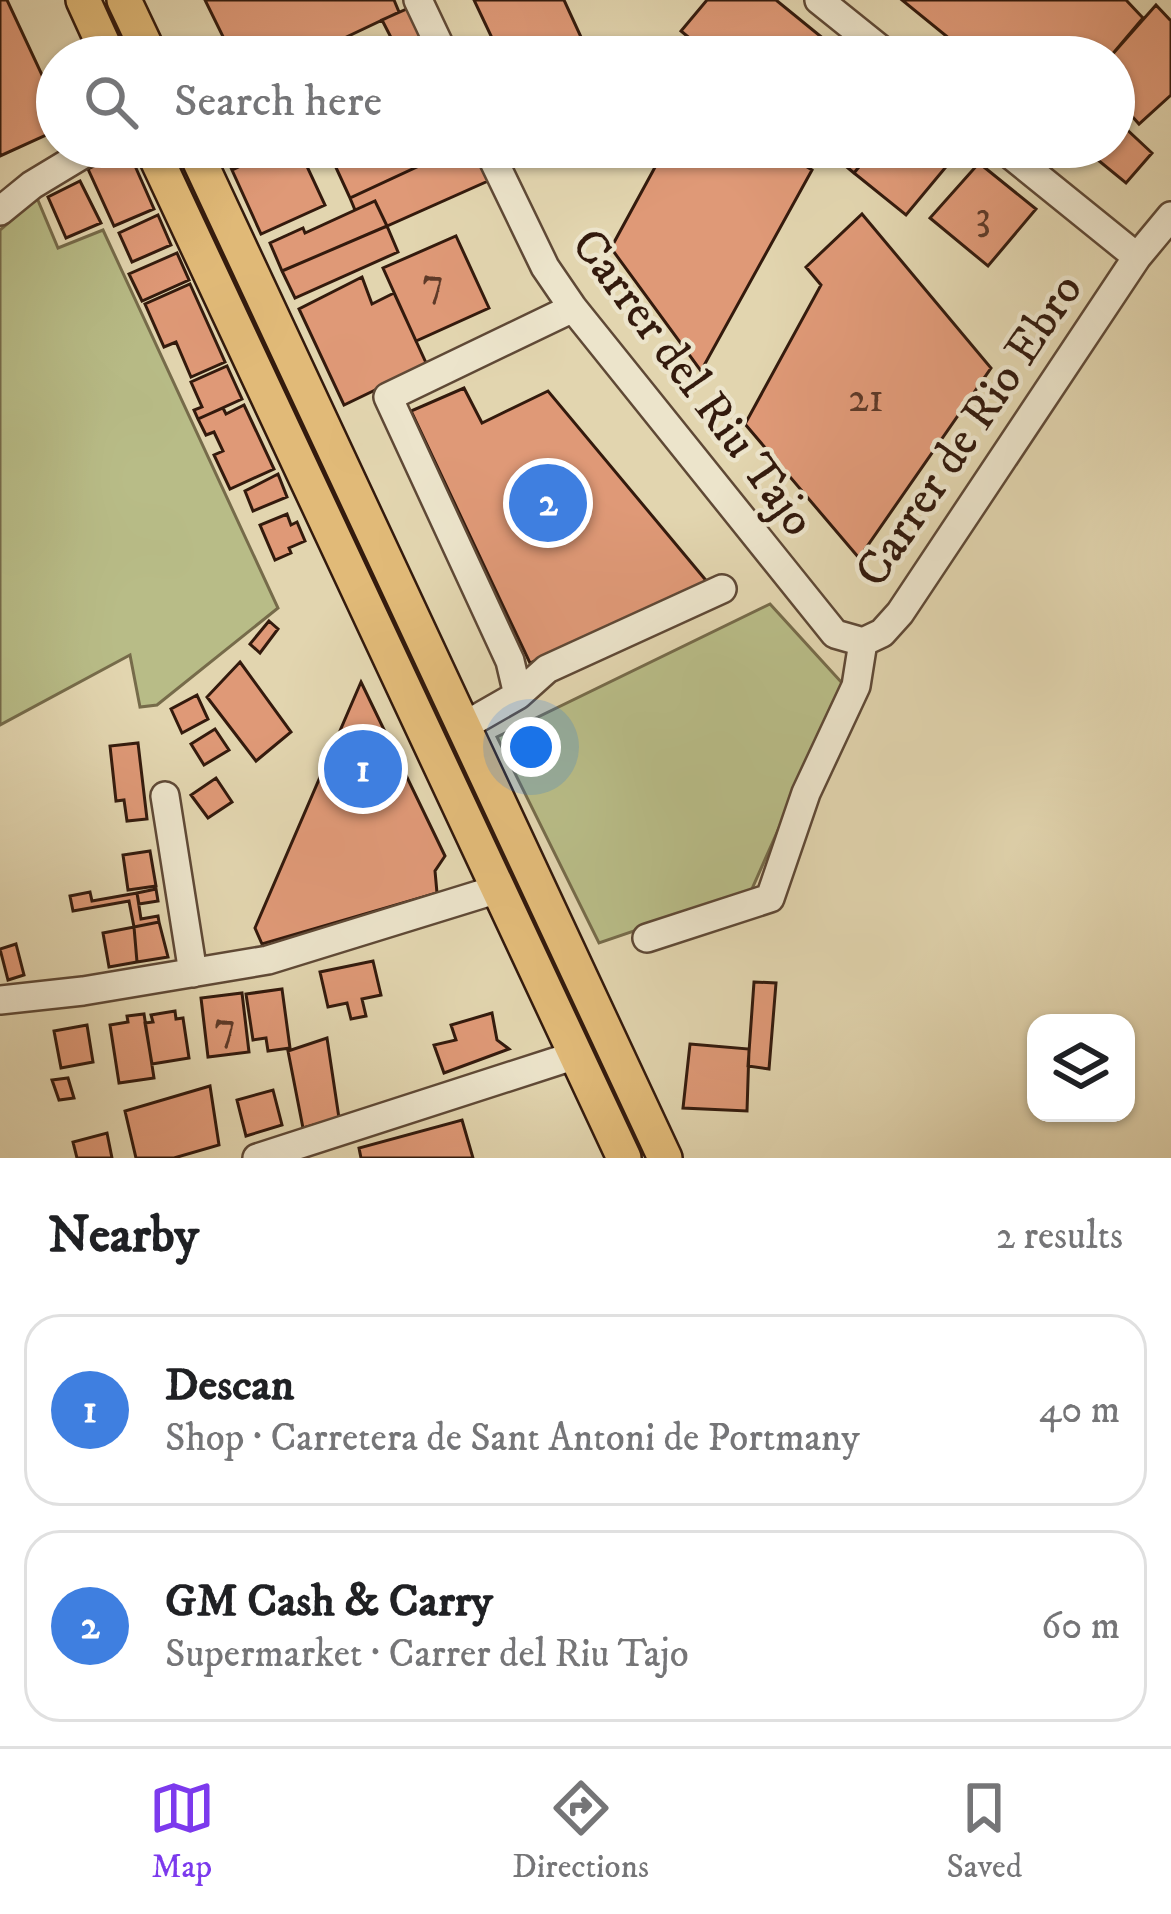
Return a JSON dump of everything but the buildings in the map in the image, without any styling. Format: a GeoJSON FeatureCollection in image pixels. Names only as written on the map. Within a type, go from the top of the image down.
{"type":"FeatureCollection","features":[{"type":"Feature","properties":{"kind":"main road"},"geometry":{"type":"LineString","coordinates":[[82,0],[99,36]]}},
{"type":"Feature","properties":{"kind":"main road"},"geometry":{"type":"LineString","coordinates":[[124,0],[141,36]]}},
{"type":"Feature","properties":{"kind":"main road"},"geometry":{"type":"LineString","coordinates":[[161,168],[625,1158]]}},
{"type":"Feature","properties":{"kind":"main road"},"geometry":{"type":"LineString","coordinates":[[203,168],[665,1157]]}},
{"type":"Feature","properties":{"kind":"street"},"geometry":{"type":"LineString","coordinates":[[418,0],[435,36]]}},
{"type":"Feature","properties":{"kind":"street"},"geometry":{"type":"LineString","coordinates":[[819,0],[864,36]]}},
{"type":"Feature","properties":{"kind":"street"},"geometry":{"type":"LineString","coordinates":[[0,211],[60,168]]}},
{"type":"Feature","properties":{"kind":"street","name":"Carrer del Riu Tajo"},"geometry":{"type":"LineString","coordinates":[[498,168],[544,267],[573,308],[835,634],[863,642]]}},
{"type":"Feature","properties":{"kind":"street"},"geometry":{"type":"LineString","coordinates":[[1026,168],[1137,257]]}},
{"type":"Feature","properties":{"kind":"street","name":"Carrer de Rio Ebro"},"geometry":{"type":"LineString","coordinates":[[863,642],[882,633],[900,613],[1137,257],[1171,216]]}},
{"type":"Feature","properties":{"kind":"street"},"geometry":{"type":"LineString","coordinates":[[518,695],[510,661],[388,397],[573,308]]}},
{"type":"Feature","properties":{"kind":"street"},"geometry":{"type":"LineString","coordinates":[[464,726],[518,695],[547,669],[722,589]]}},
{"type":"Feature","properties":{"kind":"street"},"geometry":{"type":"LineString","coordinates":[[646,938],[770,898],[806,793],[856,686],[863,642]]}},
{"type":"Feature","properties":{"kind":"street"},"geometry":{"type":"LineString","coordinates":[[165,796],[194,973]]}},
{"type":"Feature","properties":{"kind":"street"},"geometry":{"type":"LineString","coordinates":[[0,1000],[268,961],[499,889]]}},
{"type":"Feature","properties":{"kind":"street"},"geometry":{"type":"LineString","coordinates":[[256,1158],[345,1144],[576,1055]]}},
{"type":"Feature","properties":{"kind":"green space"},"geometry":{"type":"Polygon","coordinates":[[[37,198],[58,248],[103,230],[278,608],[157,705],[140,707],[130,655],[0,725],[0,230],[37,198]]]}},
{"type":"Feature","properties":{"kind":"green space"},"geometry":{"type":"Polygon","coordinates":[[[770,604],[843,684],[751,891],[599,943],[497,737],[770,604]]]}},
{"type":"Feature","properties":{"kind":"place","name":"GM Cash & Carry"},"geometry":{"type":"Point","coordinates":[548,503]}},
{"type":"Feature","properties":{"kind":"place","name":"Descan"},"geometry":{"type":"Point","coordinates":[363,769]}}]}
